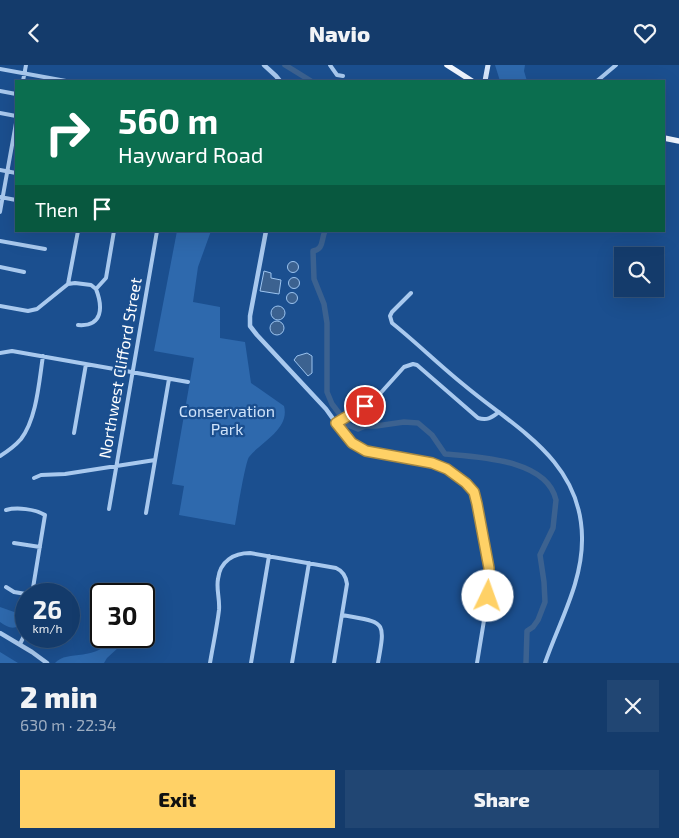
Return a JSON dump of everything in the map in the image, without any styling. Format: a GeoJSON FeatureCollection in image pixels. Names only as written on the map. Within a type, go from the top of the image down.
{"type":"FeatureCollection","features":[{"type":"Feature","properties":{"kind":"main road"},"geometry":{"type":"LineString","coordinates":[[447,65],[470,80]]}},
{"type":"Feature","properties":{"kind":"main road"},"geometry":{"type":"LineString","coordinates":[[485,80],[488,65]]}},
{"type":"Feature","properties":{"kind":"main road"},"geometry":{"type":"LineString","coordinates":[[665,138],[679,141]]}},
{"type":"Feature","properties":{"kind":"street"},"geometry":{"type":"LineString","coordinates":[[24,80],[26,65]]}},
{"type":"Feature","properties":{"kind":"street"},"geometry":{"type":"LineString","coordinates":[[264,65],[279,80]]}},
{"type":"Feature","properties":{"kind":"street"},"geometry":{"type":"LineString","coordinates":[[330,65],[337,75],[343,76]]}},
{"type":"Feature","properties":{"kind":"street"},"geometry":{"type":"LineString","coordinates":[[598,80],[616,65]]}},
{"type":"Feature","properties":{"kind":"street"},"geometry":{"type":"LineString","coordinates":[[0,69],[58,80]]}},
{"type":"Feature","properties":{"kind":"street"},"geometry":{"type":"LineString","coordinates":[[0,91],[15,94]]}},
{"type":"Feature","properties":{"kind":"street"},"geometry":{"type":"LineString","coordinates":[[0,113],[15,116]]}},
{"type":"Feature","properties":{"kind":"street"},"geometry":{"type":"LineString","coordinates":[[0,212],[1,197],[8,171],[15,129]]}},
{"type":"Feature","properties":{"kind":"street"},"geometry":{"type":"LineString","coordinates":[[0,170],[15,173]]}},
{"type":"Feature","properties":{"kind":"street"},"geometry":{"type":"LineString","coordinates":[[1,197],[15,200]]}},
{"type":"Feature","properties":{"kind":"street"},"geometry":{"type":"LineString","coordinates":[[68,284],[78,232]]}},
{"type":"Feature","properties":{"kind":"street"},"geometry":{"type":"LineString","coordinates":[[96,289],[106,278],[114,232]]}},
{"type":"Feature","properties":{"kind":"street","name":"Northwest Clifford Street"},"geometry":{"type":"LineString","coordinates":[[108,509],[157,232]]}},
{"type":"Feature","properties":{"kind":"street"},"geometry":{"type":"LineString","coordinates":[[266,232],[250,316],[250,325],[256,335],[338,422],[352,443],[366,451],[416,459],[447,469],[457,475],[474,492],[489,568],[489,582],[477,663]]}},
{"type":"Feature","properties":{"kind":"street"},"geometry":{"type":"LineString","coordinates":[[0,241],[45,249]]}},
{"type":"Feature","properties":{"kind":"street"},"geometry":{"type":"LineString","coordinates":[[0,267],[24,272]]}},
{"type":"Feature","properties":{"kind":"street"},"geometry":{"type":"LineString","coordinates":[[0,306],[28,311],[37,309],[68,284],[82,283],[91,285],[96,289],[100,298],[99,316],[94,322],[85,326],[78,325]]}},
{"type":"Feature","properties":{"kind":"street"},"geometry":{"type":"LineString","coordinates":[[411,293],[392,312],[390,316],[392,323],[465,386],[499,411],[553,459],[570,484],[579,512],[582,537],[580,562],[569,606],[545,663]]}},
{"type":"Feature","properties":{"kind":"street"},"geometry":{"type":"LineString","coordinates":[[0,353],[12,351],[188,382]]}},
{"type":"Feature","properties":{"kind":"street"},"geometry":{"type":"LineString","coordinates":[[0,456],[21,439],[28,427],[33,413],[43,356]]}},
{"type":"Feature","properties":{"kind":"street"},"geometry":{"type":"LineString","coordinates":[[74,433],[86,363]]}},
{"type":"Feature","properties":{"kind":"street"},"geometry":{"type":"LineString","coordinates":[[338,422],[377,397],[404,367],[413,364],[417,365],[478,418],[490,419],[499,411]]}},
{"type":"Feature","properties":{"kind":"street"},"geometry":{"type":"LineString","coordinates":[[146,513],[169,379]]}},
{"type":"Feature","properties":{"kind":"street"},"geometry":{"type":"LineString","coordinates":[[34,478],[41,475],[65,474],[155,460]]}},
{"type":"Feature","properties":{"kind":"street"},"geometry":{"type":"LineString","coordinates":[[6,510],[14,508],[45,515],[34,583]]}},
{"type":"Feature","properties":{"kind":"street"},"geometry":{"type":"LineString","coordinates":[[14,543],[40,547]]}},
{"type":"Feature","properties":{"kind":"street"},"geometry":{"type":"LineString","coordinates":[[210,663],[219,608],[218,578],[221,567],[229,558],[239,554],[250,553],[336,568],[347,577],[348,584],[334,663]]}},
{"type":"Feature","properties":{"kind":"street"},"geometry":{"type":"LineString","coordinates":[[251,663],[269,556]]}},
{"type":"Feature","properties":{"kind":"street"},"geometry":{"type":"LineString","coordinates":[[292,663],[309,563]]}},
{"type":"Feature","properties":{"kind":"street"},"geometry":{"type":"LineString","coordinates":[[6,587],[15,592]]}},
{"type":"Feature","properties":{"kind":"street"},"geometry":{"type":"LineString","coordinates":[[342,615],[372,620],[382,629],[383,636],[378,663]]}},
{"type":"Feature","properties":{"kind":"street"},"geometry":{"type":"LineString","coordinates":[[0,633],[15,641]]}},
{"type":"Feature","properties":{"kind":"street"},"geometry":{"type":"LineString","coordinates":[[26,648],[47,663]]}},
{"type":"Feature","properties":{"kind":"green space"},"geometry":{"type":"Polygon","coordinates":[[[495,65],[525,65],[524,71],[527,80],[500,80],[495,65]]]}},
{"type":"Feature","properties":{"kind":"green space","name":"Conservation Park"},"geometry":{"type":"Polygon","coordinates":[[[177,232],[211,232],[198,267],[193,302],[220,307],[220,338],[245,342],[251,383],[284,406],[285,414],[279,428],[254,451],[247,461],[235,525],[179,515],[184,486],[172,484],[194,358],[154,351],[177,232]]]}},
{"type":"Feature","properties":{"kind":"green space"},"geometry":{"type":"Polygon","coordinates":[[[0,607],[15,612],[15,627],[0,622],[0,607]]]}},
{"type":"Feature","properties":{"kind":"green space"},"geometry":{"type":"Polygon","coordinates":[[[102,648],[118,648],[104,663],[55,663],[60,659],[102,648]]]}},
{"type":"Feature","properties":{"kind":"green space"},"geometry":{"type":"Polygon","coordinates":[[[0,652],[18,663],[0,663],[0,652]]]}},
{"type":"Feature","properties":{"kind":"shaded area"},"geometry":{"type":"Polygon","coordinates":[[[293,261],[299,267],[293,273],[287,267],[293,261]]]}},
{"type":"Feature","properties":{"kind":"shaded area"},"geometry":{"type":"Polygon","coordinates":[[[264,271],[271,273],[271,278],[281,280],[279,294],[260,291],[264,271]]]}},
{"type":"Feature","properties":{"kind":"shaded area"},"geometry":{"type":"Polygon","coordinates":[[[294,277],[300,283],[294,289],[288,283],[294,277]]]}},
{"type":"Feature","properties":{"kind":"shaded area"},"geometry":{"type":"Polygon","coordinates":[[[290,293],[294,293],[297,298],[296,302],[290,303],[287,300],[287,296],[290,293]]]}},
{"type":"Feature","properties":{"kind":"shaded area"},"geometry":{"type":"Polygon","coordinates":[[[275,306],[281,306],[285,313],[281,320],[275,320],[271,316],[271,310],[275,306]]]}},
{"type":"Feature","properties":{"kind":"shaded area"},"geometry":{"type":"Polygon","coordinates":[[[277,321],[282,323],[284,328],[282,333],[277,335],[272,333],[270,328],[272,323],[277,321]]]}},
{"type":"Feature","properties":{"kind":"shaded area"},"geometry":{"type":"Polygon","coordinates":[[[307,353],[312,356],[312,373],[308,376],[294,360],[297,356],[307,353]]]}},
{"type":"Feature","properties":{"kind":"waterway"},"geometry":{"type":"LineString","coordinates":[[285,65],[309,80]]}},
{"type":"Feature","properties":{"kind":"waterway"},"geometry":{"type":"LineString","coordinates":[[325,232],[321,246],[313,251],[314,279],[324,304],[327,323],[327,392],[332,404],[348,425],[358,429],[365,426],[404,422],[418,423],[432,435],[445,454],[510,463],[526,468],[540,476],[550,486],[556,500],[553,528],[540,555],[545,602],[538,620],[527,631],[526,663]]}},
{"type":"Feature","properties":{"kind":"route"},"geometry":{"type":"LineString","coordinates":[[365,406],[336,423],[352,443],[366,451],[416,459],[447,469],[457,475],[474,492],[489,568],[488,596]]}}]}
